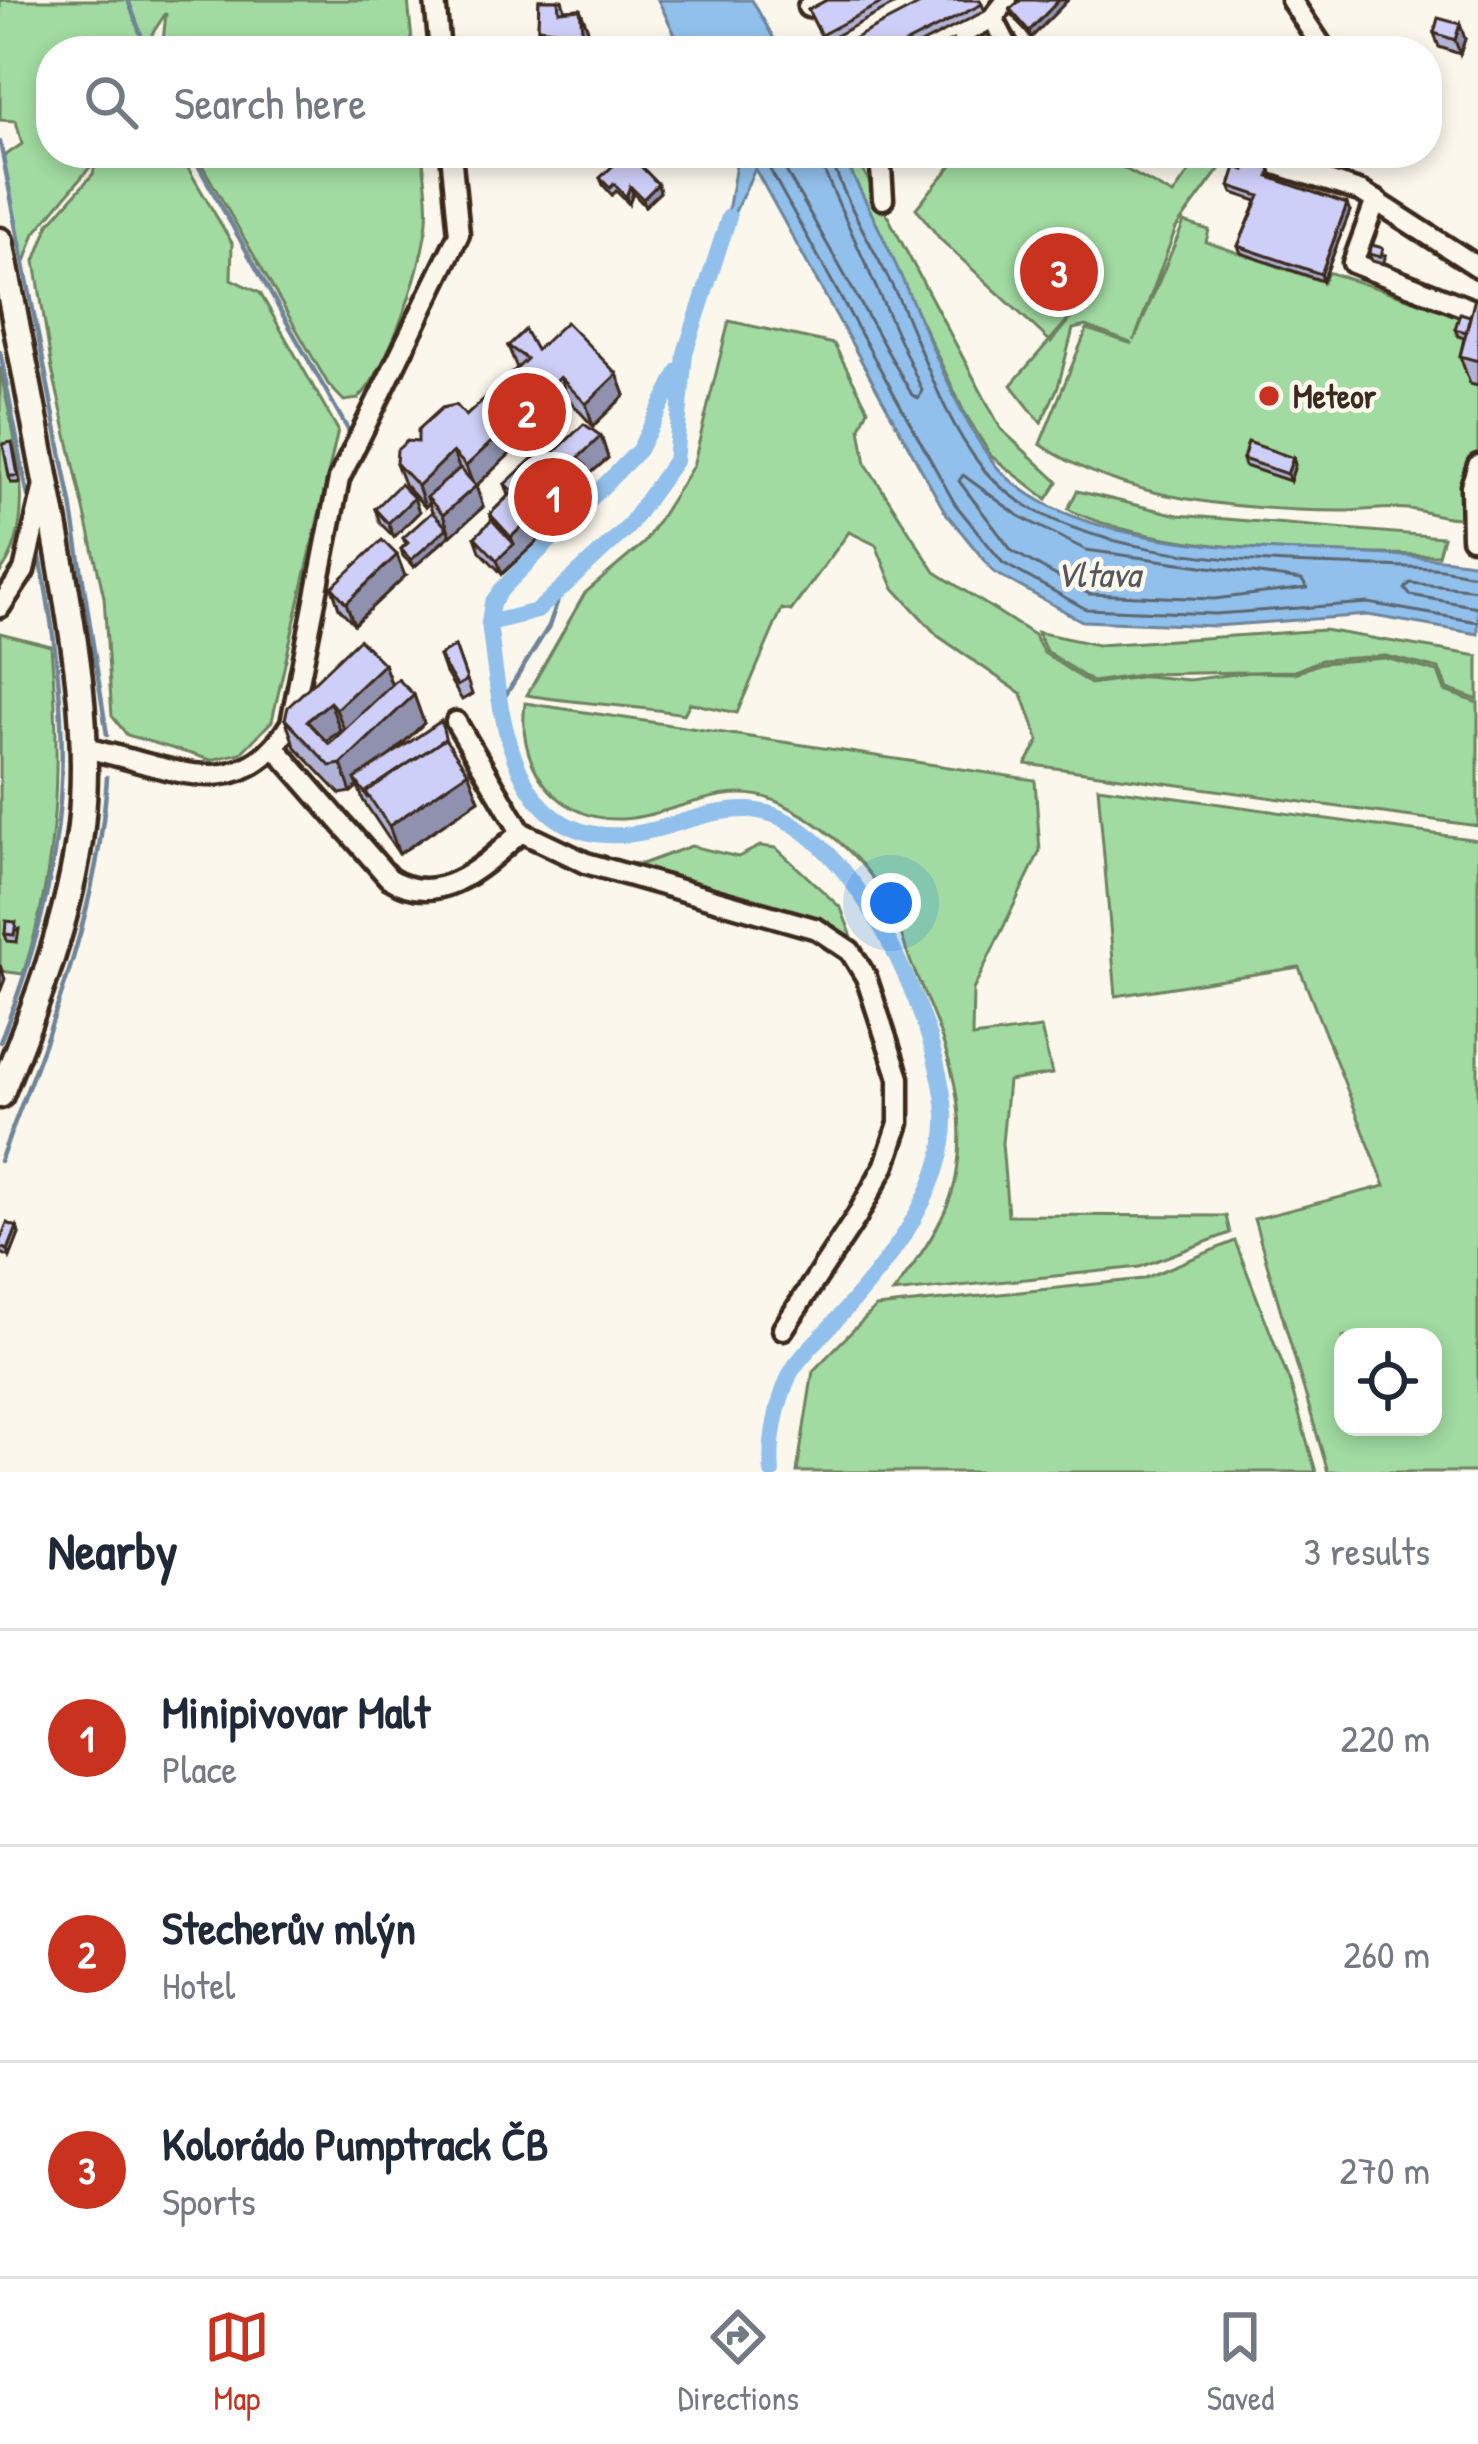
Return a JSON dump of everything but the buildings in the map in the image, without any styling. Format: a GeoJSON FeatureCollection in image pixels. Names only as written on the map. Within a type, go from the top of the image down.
{"type":"FeatureCollection","features":[{"type":"Feature","properties":{"kind":"main road"},"geometry":{"type":"LineString","coordinates":[[0,241],[75,644],[83,748],[81,824],[68,899],[44,987],[0,1095]]}},
{"type":"Feature","properties":{"kind":"lane"},"geometry":{"type":"LineString","coordinates":[[435,0],[439,36]]}},
{"type":"Feature","properties":{"kind":"lane"},"geometry":{"type":"LineString","coordinates":[[855,36],[923,0]]}},
{"type":"Feature","properties":{"kind":"lane"},"geometry":{"type":"LineString","coordinates":[[958,36],[993,18],[1007,0]]}},
{"type":"Feature","properties":{"kind":"lane"},"geometry":{"type":"LineString","coordinates":[[1291,0],[1315,36]]}},
{"type":"Feature","properties":{"kind":"lane"},"geometry":{"type":"LineString","coordinates":[[993,18],[1002,36]]}},
{"type":"Feature","properties":{"kind":"lane"},"geometry":{"type":"LineString","coordinates":[[83,748],[217,778],[253,768],[276,748],[291,723],[339,479],[459,235],[452,168]]}},
{"type":"Feature","properties":{"kind":"lane"},"geometry":{"type":"LineString","coordinates":[[881,168],[884,199]]}},
{"type":"Feature","properties":{"kind":"lane"},"geometry":{"type":"LineString","coordinates":[[1285,168],[1376,200],[1478,267]]}},
{"type":"Feature","properties":{"kind":"lane"},"geometry":{"type":"LineString","coordinates":[[1376,200],[1353,263],[1478,312]]}},
{"type":"Feature","properties":{"kind":"lane"},"geometry":{"type":"LineString","coordinates":[[1472,538],[1471,486],[1478,465]]}},
{"type":"Feature","properties":{"kind":"lane"},"geometry":{"type":"LineString","coordinates":[[0,607],[25,571],[46,475]]}},
{"type":"Feature","properties":{"kind":"lane"},"geometry":{"type":"LineString","coordinates":[[456,722],[521,832],[586,863],[817,929],[850,951],[866,977],[899,1078],[898,1123],[885,1165],[857,1216],[783,1329]]}},
{"type":"Feature","properties":{"kind":"lane"},"geometry":{"type":"LineString","coordinates":[[276,748],[389,878],[406,889],[422,893],[448,885],[521,832]]}},
{"type":"Feature","properties":{"kind":"green space"},"geometry":{"type":"Polygon","coordinates":[[[0,0],[408,0],[412,36],[164,36],[166,13],[152,36],[36,36],[36,168],[89,168],[35,233],[24,265],[3,157],[22,144],[16,121],[0,120],[0,0]]]}},
{"type":"Feature","properties":{"kind":"green space"},"geometry":{"type":"Polygon","coordinates":[[[94,168],[188,168],[232,243],[231,279],[260,293],[338,430],[272,721],[241,753],[211,760],[127,735],[112,716],[104,597],[52,369],[35,261],[49,224],[94,168]]]}},
{"type":"Feature","properties":{"kind":"green space"},"geometry":{"type":"Polygon","coordinates":[[[204,168],[424,168],[427,221],[422,249],[392,343],[358,399],[344,401],[328,384],[204,168]]]}},
{"type":"Feature","properties":{"kind":"green space"},"geometry":{"type":"Polygon","coordinates":[[[849,168],[862,168],[1001,429],[1058,482],[1047,499],[991,456],[963,410],[849,168]]]}},
{"type":"Feature","properties":{"kind":"green space","name":"Meteor"},"geometry":{"type":"Polygon","coordinates":[[[949,168],[1124,168],[1173,195],[1192,168],[1220,168],[1176,228],[1134,341],[1184,222],[1209,230],[1206,242],[1324,282],[1328,272],[1478,321],[1478,513],[1452,518],[1391,508],[1342,511],[1225,504],[1146,490],[1073,463],[1040,444],[1087,329],[1133,344],[1086,326],[1073,329],[1058,387],[1041,423],[1011,385],[1050,341],[940,239],[916,208],[949,168]]]}},
{"type":"Feature","properties":{"kind":"green space"},"geometry":{"type":"Polygon","coordinates":[[[729,321],[834,344],[868,409],[860,428],[866,464],[935,572],[1034,635],[1044,653],[1090,684],[1147,676],[1189,680],[1250,672],[1295,673],[1321,663],[1385,658],[1438,672],[1445,691],[1478,703],[1478,826],[1026,764],[1039,741],[1022,694],[938,636],[893,587],[876,545],[849,532],[791,611],[782,609],[737,713],[690,703],[684,714],[527,695],[585,593],[644,543],[693,466],[729,321]]]}},
{"type":"Feature","properties":{"kind":"green space"},"geometry":{"type":"Polygon","coordinates":[[[0,367],[16,445],[21,500],[13,551],[0,573],[0,367]]]}},
{"type":"Feature","properties":{"kind":"green space"},"geometry":{"type":"Polygon","coordinates":[[[1077,491],[1178,515],[1443,537],[1438,555],[1300,552],[1197,543],[1105,524],[1068,509],[1077,491]]]}},
{"type":"Feature","properties":{"kind":"green space"},"geometry":{"type":"Polygon","coordinates":[[[1324,630],[1478,656],[1478,700],[1447,689],[1439,669],[1386,656],[1321,660],[1295,671],[1147,674],[1092,682],[1046,651],[1037,632],[1098,645],[1324,630]]]}},
{"type":"Feature","properties":{"kind":"green space"},"geometry":{"type":"Polygon","coordinates":[[[0,633],[51,646],[54,688],[56,771],[50,852],[23,974],[0,971],[0,633]]]}},
{"type":"Feature","properties":{"kind":"green space"},"geometry":{"type":"Polygon","coordinates":[[[525,703],[1035,780],[1040,851],[973,990],[972,1037],[1041,1028],[1052,1074],[1008,1081],[1002,1143],[1008,1215],[1226,1216],[1230,1233],[1140,1267],[893,1293],[941,1220],[954,1188],[960,1145],[956,1093],[944,1044],[888,902],[867,870],[839,842],[807,817],[773,800],[724,795],[626,819],[577,810],[551,791],[533,766],[525,735],[525,703]]]}},
{"type":"Feature","properties":{"kind":"green space"},"geometry":{"type":"Polygon","coordinates":[[[1098,787],[1478,840],[1478,1472],[1328,1472],[1254,1219],[1385,1186],[1299,967],[1116,996],[1098,787]]]}},
{"type":"Feature","properties":{"kind":"green space"},"geometry":{"type":"Polygon","coordinates":[[[691,846],[738,857],[760,846],[776,848],[841,908],[855,945],[807,920],[594,861],[642,864],[691,846]]]}},
{"type":"Feature","properties":{"kind":"green space"},"geometry":{"type":"Polygon","coordinates":[[[1235,1241],[1290,1383],[1316,1472],[797,1472],[813,1371],[876,1307],[1143,1279],[1235,1241]]]}},
{"type":"Feature","properties":{"kind":"water"},"geometry":{"type":"Polygon","coordinates":[[[658,0],[752,0],[772,36],[676,36],[658,0]]]}},
{"type":"Feature","properties":{"kind":"water","name":"Vltava"},"geometry":{"type":"Polygon","coordinates":[[[735,168],[848,168],[968,422],[989,457],[1029,494],[1083,520],[1148,536],[1218,546],[1478,564],[1478,634],[1368,615],[1215,626],[1082,621],[994,572],[945,512],[755,169],[724,235],[735,168]]]}},
{"type":"Feature","properties":{"kind":"waterway"},"geometry":{"type":"LineString","coordinates":[[128,0],[141,36]]}},
{"type":"Feature","properties":{"kind":"waterway"},"geometry":{"type":"LineString","coordinates":[[0,142],[71,503],[107,735]]}},
{"type":"Feature","properties":{"kind":"waterway"},"geometry":{"type":"LineString","coordinates":[[200,168],[351,435]]}},
{"type":"Feature","properties":{"kind":"waterway"},"geometry":{"type":"LineString","coordinates":[[729,217],[685,353],[675,461],[627,528],[537,611],[489,623],[498,692],[516,763],[532,793],[554,817],[584,832],[623,835],[731,811],[748,810],[786,820],[821,846],[854,884],[883,930],[926,1030],[945,1114],[936,1171],[893,1251],[790,1374],[775,1422],[772,1472]]}},
{"type":"Feature","properties":{"kind":"waterway"},"geometry":{"type":"LineString","coordinates":[[0,352],[28,496]]}},
{"type":"Feature","properties":{"kind":"waterway"},"geometry":{"type":"LineString","coordinates":[[489,623],[492,603],[502,589],[639,450],[679,370]]}},
{"type":"Feature","properties":{"kind":"waterway"},"geometry":{"type":"LineString","coordinates":[[0,1042],[41,917],[60,800],[58,682],[39,552]]}},
{"type":"Feature","properties":{"kind":"waterway"},"geometry":{"type":"LineString","coordinates":[[500,704],[549,626],[562,588]]}},
{"type":"Feature","properties":{"kind":"waterway"},"geometry":{"type":"LineString","coordinates":[[0,1161],[53,1020],[82,925],[94,877],[107,777]]}},
{"type":"Feature","properties":{"kind":"place","name":"Kolorádo Pumptrack ČB"},"geometry":{"type":"Point","coordinates":[1059,272]}},
{"type":"Feature","properties":{"kind":"place","name":"Meteor"},"geometry":{"type":"Point","coordinates":[1269,396]}},
{"type":"Feature","properties":{"kind":"place","name":"Stecherův mlýn"},"geometry":{"type":"Point","coordinates":[527,412]}},
{"type":"Feature","properties":{"kind":"place","name":"Minipivovar Malt"},"geometry":{"type":"Point","coordinates":[553,497]}}]}
